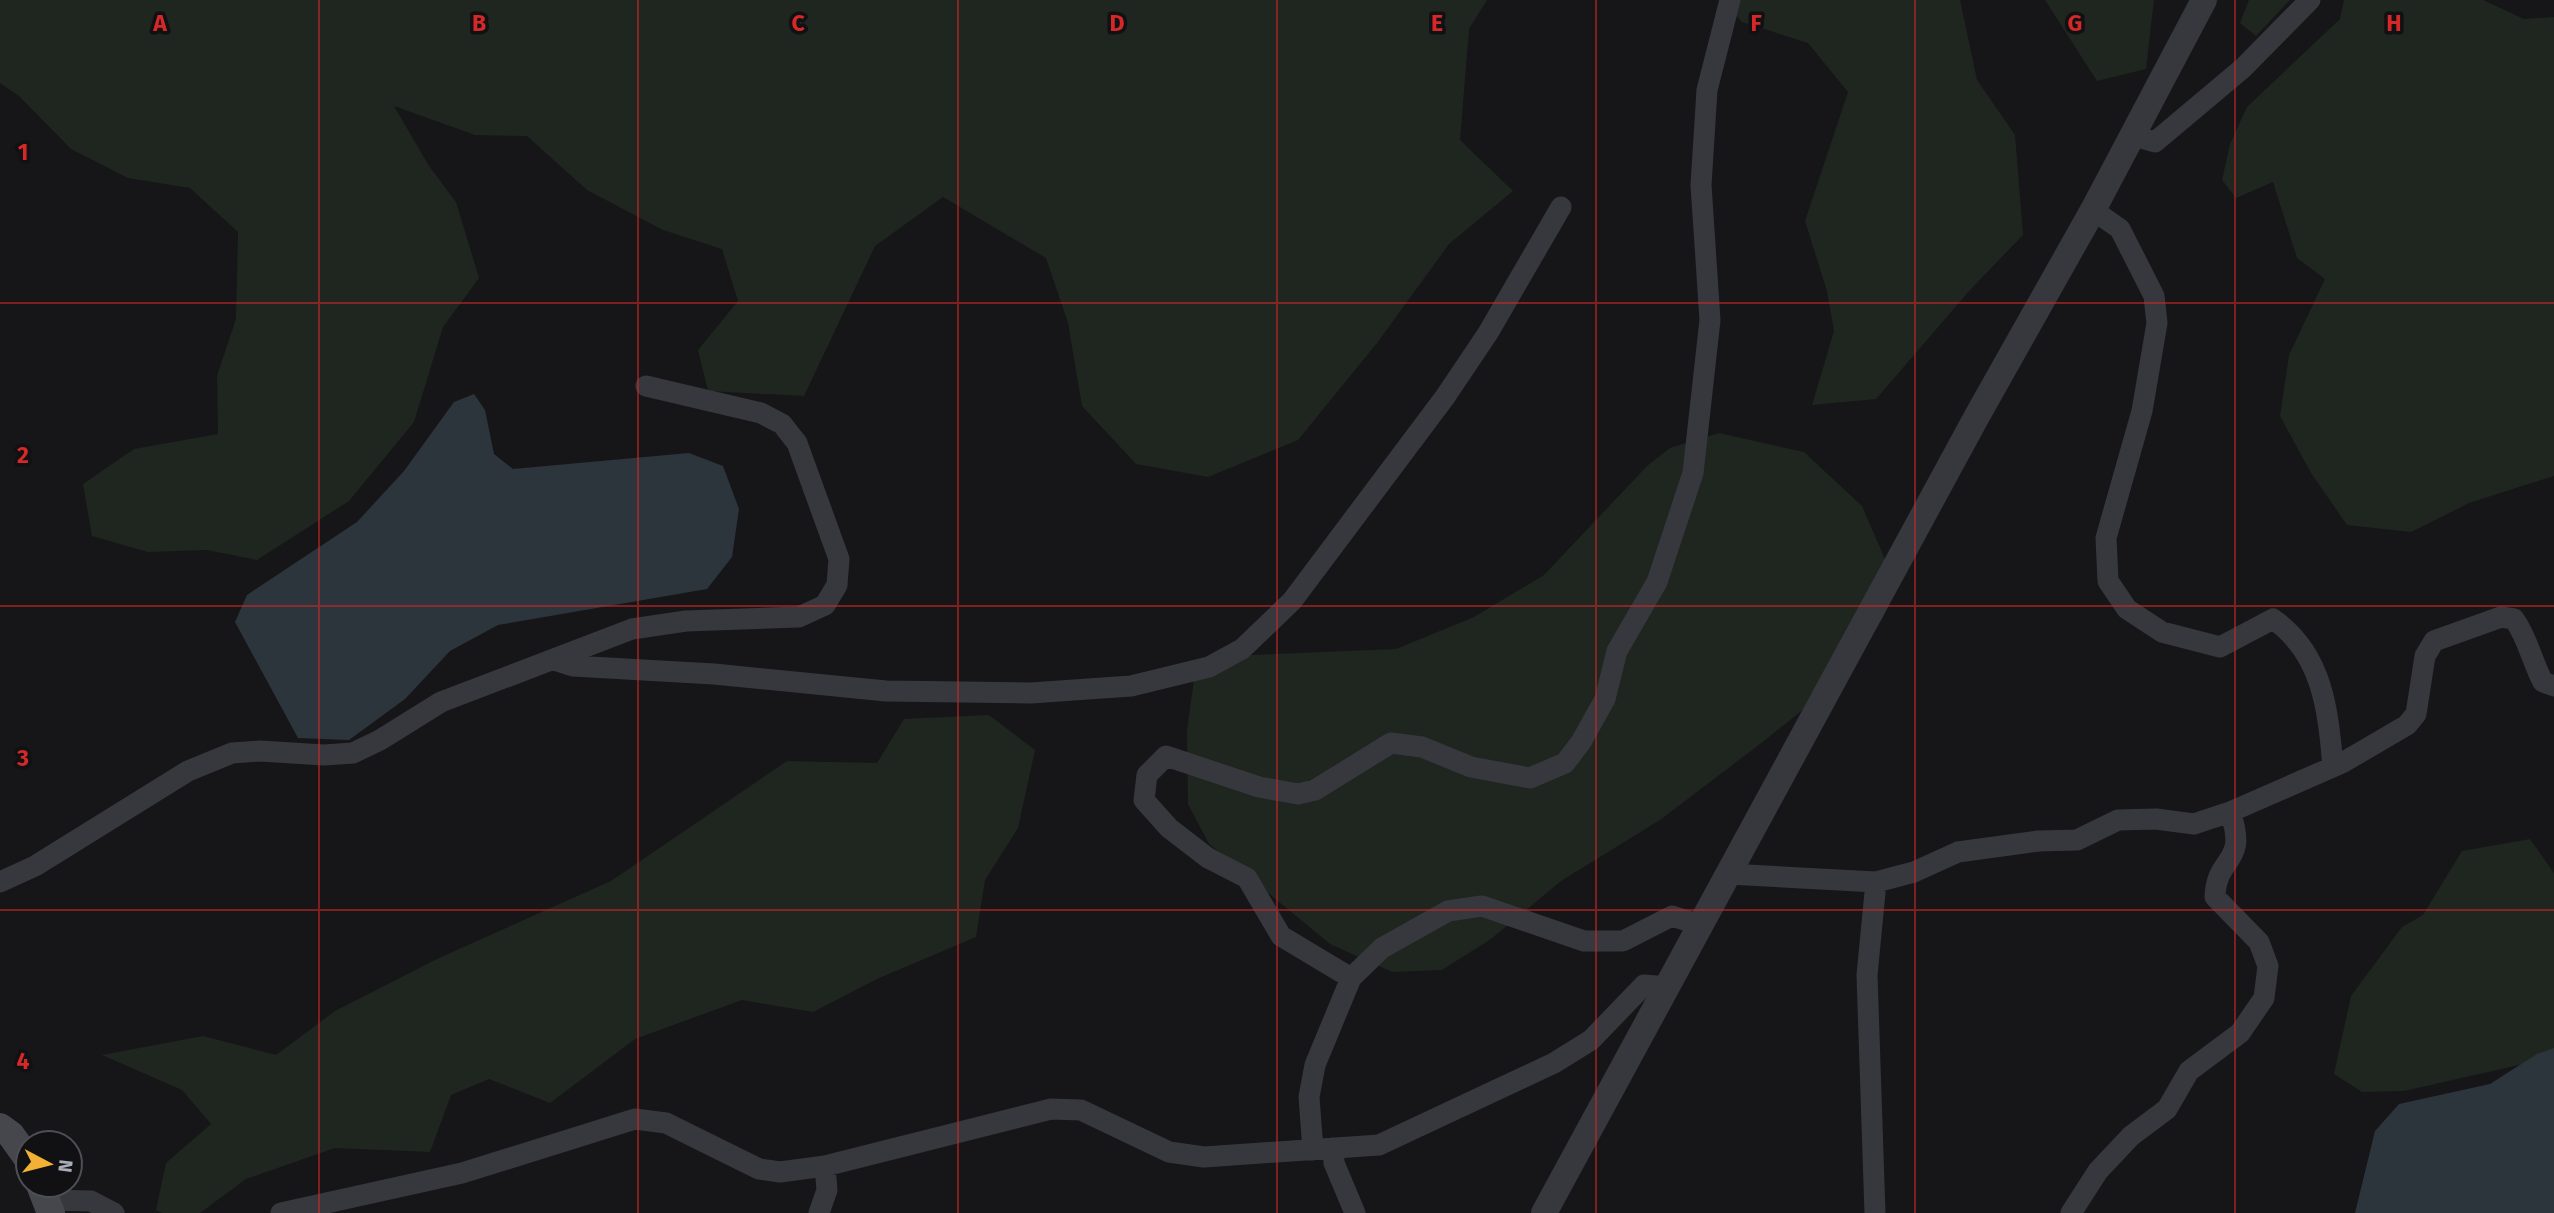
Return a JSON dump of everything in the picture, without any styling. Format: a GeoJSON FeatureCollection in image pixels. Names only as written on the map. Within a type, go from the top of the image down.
{"type":"FeatureCollection","features":[{"type":"Feature","properties":{"kind":"main road"},"geometry":{"type":"LineString","coordinates":[[0,1127],[14,1139]]}},
{"type":"Feature","properties":{"kind":"street"},"geometry":{"type":"LineString","coordinates":[[1351,978],[1281,936],[1247,878],[1208,858],[1169,828],[1144,800],[1147,775],[1166,756],[1259,787],[1297,794],[1315,790],[1391,743],[1422,747],[1471,767],[1530,778],[1565,763],[1605,699],[1617,651],[1657,582],[1693,473],[1710,320],[1701,185],[1707,90],[1730,0]]}},
{"type":"Feature","properties":{"kind":"street"},"geometry":{"type":"LineString","coordinates":[[1544,1213],[1977,416],[2094,210],[2204,0]]}},
{"type":"Feature","properties":{"kind":"street"},"geometry":{"type":"LineString","coordinates":[[2134,136],[2155,142],[2243,68],[2310,0]]}},
{"type":"Feature","properties":{"kind":"street"},"geometry":{"type":"LineString","coordinates":[[554,660],[573,666],[713,674],[886,691],[1031,693],[1130,686],[1209,667],[1242,649],[1300,591],[1445,397],[1488,333],[1561,206]]}},
{"type":"Feature","properties":{"kind":"street"},"geometry":{"type":"LineString","coordinates":[[2094,210],[2120,229],[2154,296],[2157,323],[2142,411],[2106,538],[2108,581],[2127,608],[2162,632],[2220,647],[2273,619],[2287,629],[2319,674],[2327,702],[2333,767]]}},
{"type":"Feature","properties":{"kind":"street"},"geometry":{"type":"LineString","coordinates":[[0,882],[35,866],[188,771],[232,753],[353,753],[380,740],[441,702],[632,629],[686,621],[799,617],[825,605],[837,586],[839,559],[797,443],[782,424],[761,413],[646,386]]}},
{"type":"Feature","properties":{"kind":"street"},"geometry":{"type":"LineString","coordinates":[[1728,874],[1876,882],[1914,872],[1958,852],[2039,841],[2077,840],[2118,820],[2156,819],[2193,824],[2230,812],[2333,767],[2407,725],[2416,714],[2425,656],[2434,641],[2501,617],[2514,619],[2523,631],[2532,663],[2543,682],[2554,686]]}},
{"type":"Feature","properties":{"kind":"street"},"geometry":{"type":"LineString","coordinates":[[2071,1213],[2098,1171],[2132,1136],[2167,1109],[2189,1071],[2240,1032],[2264,998],[2268,966],[2259,942],[2216,897],[2216,880],[2233,856],[2239,836],[2230,812]]}},
{"type":"Feature","properties":{"kind":"street"},"geometry":{"type":"LineString","coordinates":[[1875,1213],[1867,975],[1876,882]]}},
{"type":"Feature","properties":{"kind":"street"},"geometry":{"type":"LineString","coordinates":[[1355,1213],[1334,1163],[1323,1149],[1309,1097],[1315,1065],[1351,978],[1382,948],[1448,911],[1482,905],[1584,941],[1623,941],[1672,916],[1700,925]]}},
{"type":"Feature","properties":{"kind":"street"},"geometry":{"type":"LineString","coordinates":[[281,1213],[462,1173],[635,1119],[666,1123],[759,1169],[780,1172],[825,1166],[1051,1109],[1081,1110],[1169,1152],[1205,1157],[1379,1145],[1554,1063],[1591,1040],[1644,985],[1668,987]]}},
{"type":"Feature","properties":{"kind":"street"},"geometry":{"type":"LineString","coordinates":[[819,1213],[827,1190],[825,1166]]}},
{"type":"Feature","properties":{"kind":"street"},"geometry":{"type":"LineString","coordinates":[[46,1199],[91,1201],[114,1213]]}},
{"type":"Feature","properties":{"kind":"shaded area"},"geometry":{"type":"Polygon","coordinates":[[[0,0],[1487,0],[1469,29],[1460,140],[1513,191],[1449,244],[1377,343],[1298,440],[1208,477],[1136,464],[1082,406],[1068,323],[1046,258],[943,197],[875,246],[804,396],[708,391],[698,350],[738,301],[722,249],[663,230],[587,190],[527,136],[475,135],[394,106],[429,166],[456,202],[479,278],[443,327],[414,422],[349,501],[257,560],[207,550],[148,552],[92,536],[83,484],[134,449],[218,434],[217,376],[236,319],[238,232],[190,188],[128,178],[71,149],[19,96],[0,83],[0,0]]]}},
{"type":"Feature","properties":{"kind":"shaded area"},"geometry":{"type":"Polygon","coordinates":[[[1722,0],[1960,0],[1977,80],[2015,135],[2023,235],[1970,290],[1876,399],[1812,405],[1834,331],[1827,291],[1805,221],[1848,92],[1808,43],[1742,22],[1722,0]]]}},
{"type":"Feature","properties":{"kind":"shaded area"},"geometry":{"type":"Polygon","coordinates":[[[2045,0],[2154,0],[2146,69],[2097,81],[2045,0]]]}},
{"type":"Feature","properties":{"kind":"shaded area"},"geometry":{"type":"Polygon","coordinates":[[[2249,0],[2290,0],[2256,36],[2240,23],[2249,0]]]}},
{"type":"Feature","properties":{"kind":"shaded area"},"geometry":{"type":"Polygon","coordinates":[[[2344,0],[2483,0],[2524,19],[2554,17],[2554,476],[2469,503],[2411,532],[2347,525],[2311,473],[2280,416],[2289,355],[2325,279],[2297,258],[2273,182],[2236,198],[2222,180],[2230,144],[2247,107],[2340,19],[2344,0]]]}},
{"type":"Feature","properties":{"kind":"shaded area"},"geometry":{"type":"Polygon","coordinates":[[[474,394],[485,410],[494,454],[513,469],[689,453],[723,466],[739,509],[732,557],[707,589],[498,625],[450,651],[405,699],[349,740],[298,738],[235,622],[247,595],[357,522],[404,471],[454,402],[474,394]]]}},
{"type":"Feature","properties":{"kind":"shaded area"},"geometry":{"type":"Polygon","coordinates":[[[1719,433],[1804,452],[1862,506],[1888,566],[1885,614],[1849,673],[1660,820],[1561,881],[1491,939],[1442,970],[1392,972],[1330,944],[1209,844],[1188,804],[1187,730],[1195,672],[1228,656],[1396,649],[1474,617],[1544,575],[1647,466],[1670,448],[1719,433]]]}},
{"type":"Feature","properties":{"kind":"shaded area"},"geometry":{"type":"Polygon","coordinates":[[[989,715],[1035,750],[1018,828],[985,880],[976,937],[877,979],[813,1012],[742,1000],[635,1039],[550,1103],[489,1079],[451,1095],[430,1152],[335,1148],[246,1179],[200,1213],[162,1213],[156,1210],[166,1163],[211,1124],[182,1090],[102,1055],[203,1036],[276,1055],[335,1011],[439,958],[611,881],[787,761],[877,763],[904,719],[989,715]]]}},
{"type":"Feature","properties":{"kind":"shaded area"},"geometry":{"type":"Polygon","coordinates":[[[2530,839],[2554,873],[2554,1057],[2404,1091],[2362,1092],[2334,1074],[2351,996],[2402,927],[2423,915],[2462,851],[2530,839]]]}},
{"type":"Feature","properties":{"kind":"shaded area"},"geometry":{"type":"Polygon","coordinates":[[[2554,1048],[2554,1213],[2355,1213],[2375,1131],[2399,1104],[2490,1084],[2537,1054],[2554,1048]]]}}]}
